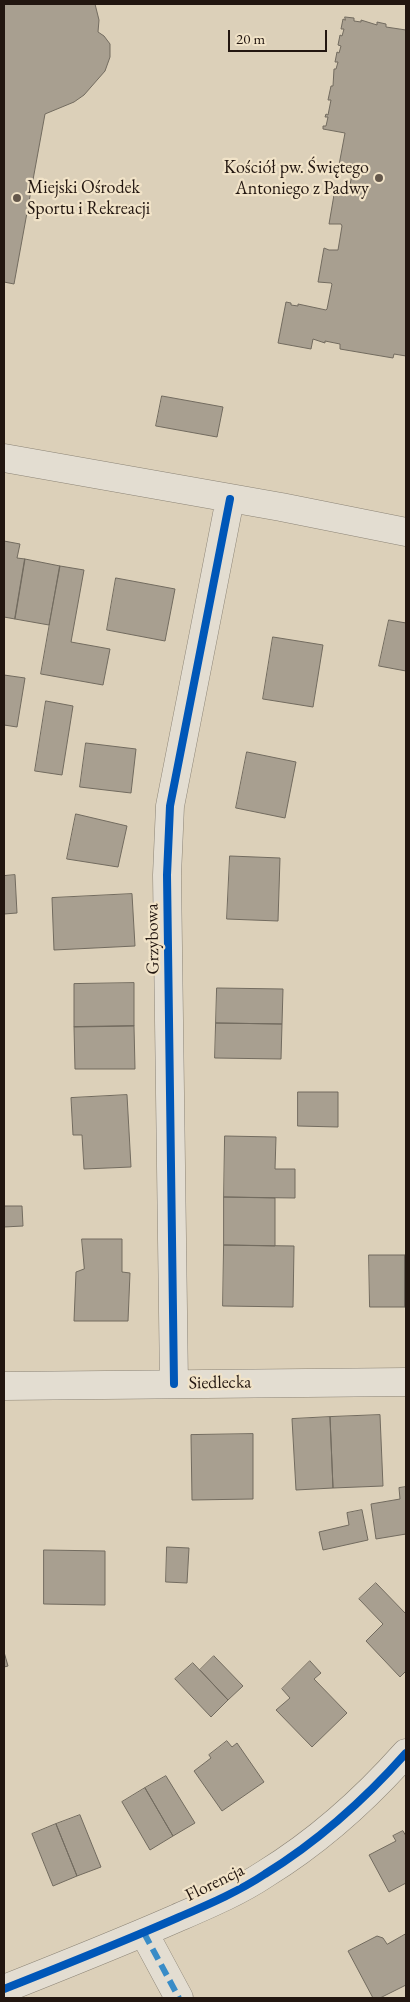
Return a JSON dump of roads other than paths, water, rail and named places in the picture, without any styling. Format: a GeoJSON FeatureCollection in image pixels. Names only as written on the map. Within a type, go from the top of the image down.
{"type":"FeatureCollection","features":[{"type":"Feature","properties":{"kind":"street"},"geometry":{"type":"LineString","coordinates":[[4,458],[281,507],[406,532]]}},
{"type":"Feature","properties":{"kind":"street","name":"Grzybowa"},"geometry":{"type":"LineString","coordinates":[[174,1384],[167,875],[170,806],[230,499]]}},
{"type":"Feature","properties":{"kind":"street","name":"Siedlecka"},"geometry":{"type":"LineString","coordinates":[[4,1386],[406,1382]]}},
{"type":"Feature","properties":{"kind":"street","name":"Florencja"},"geometry":{"type":"LineString","coordinates":[[4,1989],[206,1906],[265,1875],[347,1812],[406,1753]]}},
{"type":"Feature","properties":{"kind":"street"},"geometry":{"type":"LineString","coordinates":[[144,1932],[179,1998]]}},
{"type":"Feature","properties":{"kind":"place","name":"Kościół pw. Świętego Antoniego z Padwy"},"geometry":{"type":"Point","coordinates":[379,178]}},
{"type":"Feature","properties":{"kind":"place","name":"Miejski Ośrodek Sportu i Rekreacji"},"geometry":{"type":"Point","coordinates":[17,198]}}]}
